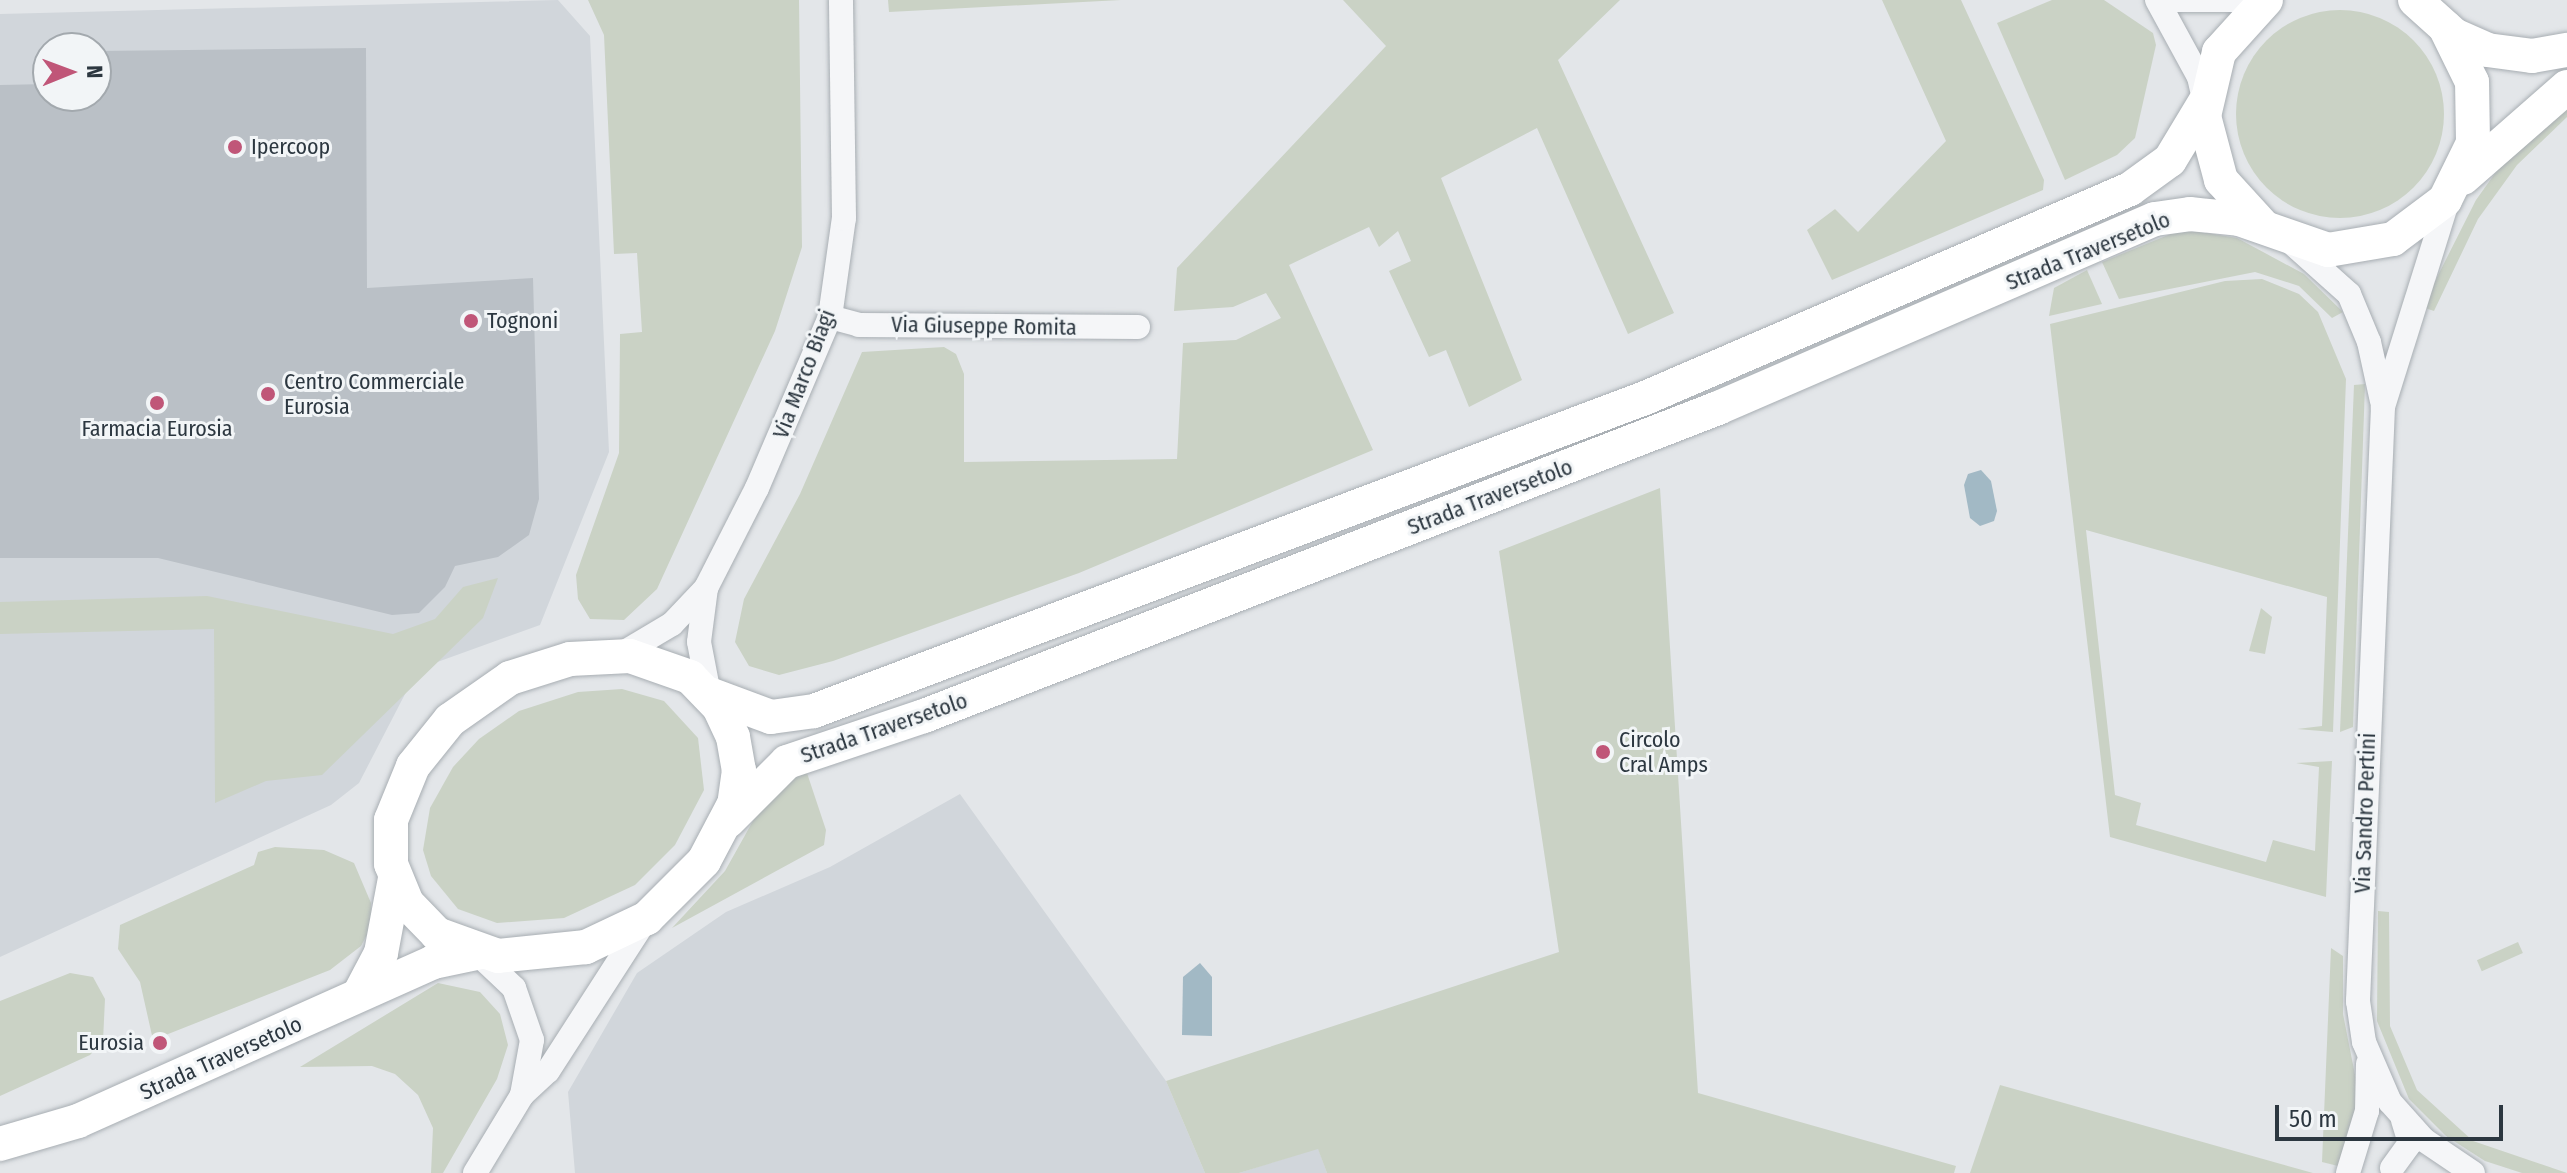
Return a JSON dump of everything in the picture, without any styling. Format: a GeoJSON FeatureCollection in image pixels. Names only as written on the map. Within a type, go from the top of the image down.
{"type":"FeatureCollection","features":[{"type":"Feature","properties":{"kind":"main road","name":"Strada Traversetolo"},"geometry":{"type":"LineString","coordinates":[[477,953],[425,925],[395,878],[389,850],[395,806],[413,766],[450,720],[524,672],[570,659],[618,656],[667,665],[709,694],[771,717],[814,711],[1645,398],[2130,189],[2170,160],[2205,102],[2230,33],[2266,0]]}},
{"type":"Feature","properties":{"kind":"main road","name":"Strada Traversetolo"},"geometry":{"type":"LineString","coordinates":[[2415,0],[2439,14],[2464,41],[2504,54],[2567,50]]}},
{"type":"Feature","properties":{"kind":"main road","name":"Strada Traversetolo"},"geometry":{"type":"LineString","coordinates":[[2439,14],[2466,62],[2475,102],[2473,143],[2452,191]]}},
{"type":"Feature","properties":{"kind":"main road","name":"Strada Traversetolo"},"geometry":{"type":"LineString","coordinates":[[0,1167],[78,1121],[361,991],[433,962],[477,953],[565,952],[647,918],[696,873],[728,821],[787,762],[924,716],[1718,408],[2142,224],[2190,214],[2276,233],[2328,250],[2372,246],[2412,229],[2567,87]]}},
{"type":"Feature","properties":{"kind":"main road","name":"Strada Traversetolo"},"geometry":{"type":"LineString","coordinates":[[2205,102],[2206,138],[2221,180],[2276,233]]}},
{"type":"Feature","properties":{"kind":"main road","name":"Strada Traversetolo"},"geometry":{"type":"LineString","coordinates":[[709,694],[738,753],[738,787],[728,821]]}},
{"type":"Feature","properties":{"kind":"main road","name":"Strada Traversetolo"},"geometry":{"type":"LineString","coordinates":[[361,991],[381,953],[395,878]]}},
{"type":"Feature","properties":{"kind":"main road","name":"Strada Traversetolo"},"geometry":{"type":"LineString","coordinates":[[0,1144],[78,1121]]}},
{"type":"Feature","properties":{"kind":"street","name":"Via Marco Biagi"},"geometry":{"type":"LineString","coordinates":[[618,656],[672,624],[706,588],[757,488],[830,317],[844,218],[841,0]]}},
{"type":"Feature","properties":{"kind":"street"},"geometry":{"type":"LineString","coordinates":[[2157,0],[2199,77],[2205,102]]}},
{"type":"Feature","properties":{"kind":"street"},"geometry":{"type":"LineString","coordinates":[[2164,0],[2256,0]]}},
{"type":"Feature","properties":{"kind":"street","name":"Via Sandro Pertini"},"geometry":{"type":"LineString","coordinates":[[2383,407],[2452,191]]}},
{"type":"Feature","properties":{"kind":"street","name":"Via Sandro Pertini"},"geometry":{"type":"LineString","coordinates":[[2276,233],[2349,294],[2369,342],[2383,407],[2357,987],[2364,1042],[2405,1122],[2471,1172]]}},
{"type":"Feature","properties":{"kind":"street","name":"Via Giuseppe Romita"},"geometry":{"type":"LineString","coordinates":[[830,317],[859,325],[1138,327]]}},
{"type":"Feature","properties":{"kind":"street","name":"Via Marco Biagi"},"geometry":{"type":"LineString","coordinates":[[706,588],[699,642],[709,694]]}},
{"type":"Feature","properties":{"kind":"street"},"geometry":{"type":"LineString","coordinates":[[475,1173],[522,1095],[548,1071],[604,975],[647,918]]}},
{"type":"Feature","properties":{"kind":"street"},"geometry":{"type":"LineString","coordinates":[[477,953],[514,988],[529,1020],[532,1040],[522,1095]]}},
{"type":"Feature","properties":{"kind":"street"},"geometry":{"type":"LineString","coordinates":[[2348,1173],[2362,1137],[2369,1098],[2364,1042]]}},
{"type":"Feature","properties":{"kind":"street"},"geometry":{"type":"LineString","coordinates":[[2362,1137],[2377,1116],[2392,1114],[2405,1122],[2408,1150],[2386,1170]]}},
{"type":"Feature","properties":{"kind":"street"},"geometry":{"type":"LineString","coordinates":[[2386,1170],[2429,1161],[2471,1172]]}},
{"type":"Feature","properties":{"kind":"shaded area"},"geometry":{"type":"Polygon","coordinates":[[[558,0],[590,36],[609,452],[540,625],[418,669],[359,783],[331,805],[0,957],[0,14],[558,0]]]}},
{"type":"Feature","properties":{"kind":"shaded area"},"geometry":{"type":"Polygon","coordinates":[[[588,0],[799,0],[802,247],[775,331],[657,589],[624,620],[590,619],[578,599],[576,575],[619,453],[620,334],[642,332],[637,253],[614,254],[604,35],[588,0]]]}},
{"type":"Feature","properties":{"kind":"shaded area"},"geometry":{"type":"Polygon","coordinates":[[[888,0],[1121,0],[889,12],[888,0]]]}},
{"type":"Feature","properties":{"kind":"shaded area"},"geometry":{"type":"Polygon","coordinates":[[[1343,0],[1620,0],[1558,60],[1674,313],[1628,334],[1537,128],[1441,178],[1522,380],[1469,407],[1446,350],[1429,357],[1389,271],[1411,261],[1398,231],[1379,247],[1369,227],[1289,265],[1373,450],[1079,573],[833,661],[779,675],[749,666],[735,642],[744,599],[800,494],[862,352],[944,347],[956,354],[964,374],[964,462],[1177,459],[1183,343],[1236,340],[1281,318],[1266,293],[1233,307],[1174,311],[1177,268],[1386,46],[1343,0]]]}},
{"type":"Feature","properties":{"kind":"shaded area"},"geometry":{"type":"Polygon","coordinates":[[[1882,0],[1961,0],[2044,180],[2043,190],[1832,280],[1807,230],[1835,209],[1858,232],[1946,141],[1882,0]]]}},
{"type":"Feature","properties":{"kind":"shaded area"},"geometry":{"type":"Polygon","coordinates":[[[2052,0],[2104,0],[2153,33],[2156,45],[2135,138],[2117,155],[2065,180],[1997,23],[2052,0]]]}},
{"type":"Feature","properties":{"kind":"shaded area"},"geometry":{"type":"Polygon","coordinates":[[[2340,10],[2380,18],[2414,40],[2436,74],[2444,114],[2436,154],[2414,188],[2380,210],[2340,218],[2300,210],[2266,188],[2244,154],[2236,114],[2244,74],[2266,40],[2300,18],[2340,10]]]}},
{"type":"Feature","properties":{"kind":"shaded area"},"geometry":{"type":"Polygon","coordinates":[[[2567,101],[2567,117],[2517,165],[2478,219],[2434,311],[2422,307],[2476,200],[2501,165],[2567,101]]]}},
{"type":"Feature","properties":{"kind":"shaded area"},"geometry":{"type":"Polygon","coordinates":[[[2183,229],[2237,238],[2304,274],[2343,312],[2332,318],[2299,286],[2255,272],[2119,299],[2102,262],[2183,229]]]}},
{"type":"Feature","properties":{"kind":"shaded area"},"geometry":{"type":"Polygon","coordinates":[[[2087,270],[2102,304],[2049,316],[2054,288],[2087,270]]]}},
{"type":"Feature","properties":{"kind":"shaded area"},"geometry":{"type":"Polygon","coordinates":[[[2262,279],[2299,294],[2318,312],[2346,379],[2333,732],[2297,729],[2322,726],[2327,597],[2086,530],[2115,795],[2141,803],[2136,825],[2266,862],[2273,840],[2315,851],[2319,767],[2296,763],[2332,761],[2326,897],[2110,837],[2050,324],[2225,281],[2262,279]]]}},
{"type":"Feature","properties":{"kind":"shaded area"},"geometry":{"type":"Polygon","coordinates":[[[2365,384],[2353,727],[2340,732],[2354,385],[2365,384]]]}},
{"type":"Feature","properties":{"kind":"shaded area","name":"Circolo Cral Amps"},"geometry":{"type":"Polygon","coordinates":[[[1660,488],[1698,1093],[1956,1166],[1954,1173],[1327,1173],[1318,1149],[1239,1173],[1205,1173],[1166,1081],[1559,952],[1499,551],[1660,488]]]}},
{"type":"Feature","properties":{"kind":"shaded area"},"geometry":{"type":"Polygon","coordinates":[[[498,578],[483,618],[322,775],[266,781],[215,803],[214,629],[0,634],[0,602],[207,596],[393,634],[435,619],[463,587],[498,578]]]}},
{"type":"Feature","properties":{"kind":"shaded area"},"geometry":{"type":"Polygon","coordinates":[[[2261,608],[2272,617],[2265,654],[2249,651],[2261,608]]]}},
{"type":"Feature","properties":{"kind":"shaded area"},"geometry":{"type":"Polygon","coordinates":[[[622,689],[664,701],[698,738],[704,790],[675,845],[635,885],[564,918],[497,923],[458,909],[431,876],[423,850],[430,808],[453,767],[479,739],[519,711],[578,692],[622,689]]]}},
{"type":"Feature","properties":{"kind":"shaded area"},"geometry":{"type":"Polygon","coordinates":[[[806,770],[826,830],[824,845],[672,928],[725,871],[767,796],[806,770]]]}},
{"type":"Feature","properties":{"kind":"shaded area"},"geometry":{"type":"Polygon","coordinates":[[[960,794],[1166,1081],[1205,1173],[575,1173],[568,1092],[637,973],[726,912],[830,867],[960,794]]]}},
{"type":"Feature","properties":{"kind":"shaded area"},"geometry":{"type":"Polygon","coordinates":[[[275,847],[324,850],[354,863],[371,903],[370,929],[361,946],[330,970],[153,1040],[140,982],[118,949],[120,925],[254,865],[258,852],[275,847]]]}},
{"type":"Feature","properties":{"kind":"shaded area"},"geometry":{"type":"Polygon","coordinates":[[[2378,911],[2389,912],[2390,1026],[2417,1090],[2473,1141],[2567,1173],[2522,1173],[2485,1161],[2446,1136],[2409,1099],[2377,1021],[2378,911]]]}},
{"type":"Feature","properties":{"kind":"shaded area"},"geometry":{"type":"Polygon","coordinates":[[[2518,942],[2523,953],[2482,971],[2477,960],[2518,942]]]}},
{"type":"Feature","properties":{"kind":"shaded area"},"geometry":{"type":"Polygon","coordinates":[[[2331,948],[2343,956],[2343,1014],[2356,1080],[2356,1107],[2338,1166],[2322,1162],[2331,948]]]}},
{"type":"Feature","properties":{"kind":"shaded area"},"geometry":{"type":"Polygon","coordinates":[[[70,973],[93,977],[105,999],[103,1041],[90,1055],[0,1096],[0,1001],[70,973]]]}},
{"type":"Feature","properties":{"kind":"shaded area"},"geometry":{"type":"Polygon","coordinates":[[[438,983],[480,992],[500,1014],[508,1045],[497,1079],[443,1173],[431,1173],[433,1128],[418,1095],[395,1074],[372,1066],[300,1067],[438,983]]]}},
{"type":"Feature","properties":{"kind":"shaded area"},"geometry":{"type":"Polygon","coordinates":[[[2000,1085],[2313,1173],[1970,1173],[2000,1085]]]}},
{"type":"Feature","properties":{"kind":"shaded area"},"geometry":{"type":"Polygon","coordinates":[[[1318,1148],[1327,1173],[1239,1173],[1318,1148]]]}},
{"type":"Feature","properties":{"kind":"water"},"geometry":{"type":"Polygon","coordinates":[[[1981,470],[1991,481],[1997,511],[1994,521],[1980,526],[1970,518],[1964,485],[1968,474],[1981,470]]]}},
{"type":"Feature","properties":{"kind":"water"},"geometry":{"type":"Polygon","coordinates":[[[1200,963],[1212,977],[1212,1036],[1182,1035],[1183,977],[1200,963]]]}},
{"type":"Feature","properties":{"kind":"building","name":"Centro Commerciale Eurosia"},"geometry":{"type":"Polygon","coordinates":[[[366,48],[367,288],[533,278],[539,499],[529,535],[498,557],[455,566],[445,587],[419,613],[392,615],[158,558],[0,558],[0,85],[32,84],[32,112],[112,112],[112,51],[366,48]]]}},
{"type":"Feature","properties":{"kind":"place","name":"Ipercoop"},"geometry":{"type":"Point","coordinates":[235,147]}},
{"type":"Feature","properties":{"kind":"place","name":"Tognoni"},"geometry":{"type":"Point","coordinates":[471,321]}},
{"type":"Feature","properties":{"kind":"place","name":"Centro Commerciale Eurosia"},"geometry":{"type":"Point","coordinates":[268,394]}},
{"type":"Feature","properties":{"kind":"place","name":"Farmacia Eurosia"},"geometry":{"type":"Point","coordinates":[157,403]}},
{"type":"Feature","properties":{"kind":"place","name":"Circolo Cral Amps"},"geometry":{"type":"Point","coordinates":[1603,752]}},
{"type":"Feature","properties":{"kind":"place","name":"Eurosia"},"geometry":{"type":"Point","coordinates":[160,1043]}}]}
